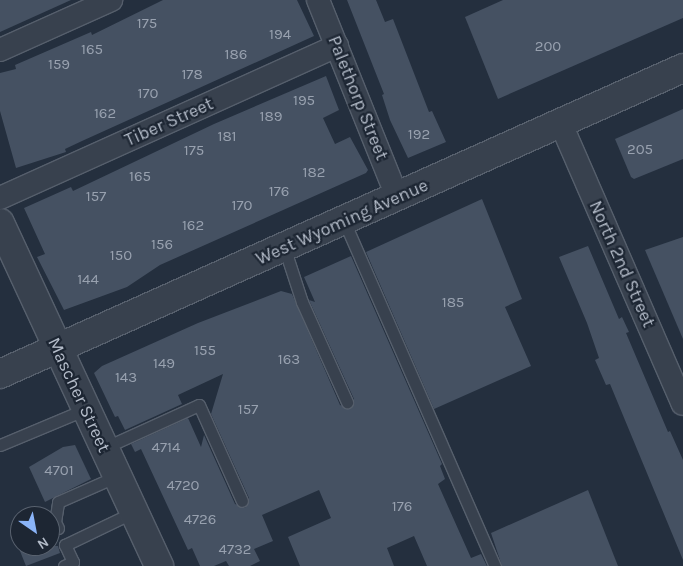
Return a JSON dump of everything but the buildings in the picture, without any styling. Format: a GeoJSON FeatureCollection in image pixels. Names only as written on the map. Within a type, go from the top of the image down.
{"type":"FeatureCollection","features":[{"type":"Feature","properties":{"kind":"street"},"geometry":{"type":"LineString","coordinates":[[0,50],[111,0]]}},
{"type":"Feature","properties":{"kind":"street","name":"Palethorp Street"},"geometry":{"type":"LineString","coordinates":[[318,0],[397,197]]}},
{"type":"Feature","properties":{"kind":"street","name":"Tiber Street"},"geometry":{"type":"LineString","coordinates":[[0,198],[337,46]]}},
{"type":"Feature","properties":{"kind":"street","name":"West Wyoming Avenue"},"geometry":{"type":"LineString","coordinates":[[0,374],[683,68]]}},
{"type":"Feature","properties":{"kind":"street","name":"North 2nd Street"},"geometry":{"type":"LineString","coordinates":[[561,124],[676,368],[683,404]]}},
{"type":"Feature","properties":{"kind":"street","name":"Mascher Street"},"geometry":{"type":"LineString","coordinates":[[0,223],[159,566]]}},
{"type":"Feature","properties":{"kind":"lane"},"geometry":{"type":"LineString","coordinates":[[344,221],[495,566]]}},
{"type":"Feature","properties":{"kind":"lane"},"geometry":{"type":"LineString","coordinates":[[284,247],[302,302],[347,402]]}},
{"type":"Feature","properties":{"kind":"lane"},"geometry":{"type":"LineString","coordinates":[[104,448],[199,405],[242,501]]}},
{"type":"Feature","properties":{"kind":"lane"},"geometry":{"type":"LineString","coordinates":[[0,445],[86,409]]}},
{"type":"Feature","properties":{"kind":"lane"},"geometry":{"type":"LineString","coordinates":[[69,564],[55,522],[58,502],[117,476]]}},
{"type":"Feature","properties":{"kind":"lane"},"geometry":{"type":"LineString","coordinates":[[61,536],[134,512]]}}]}
